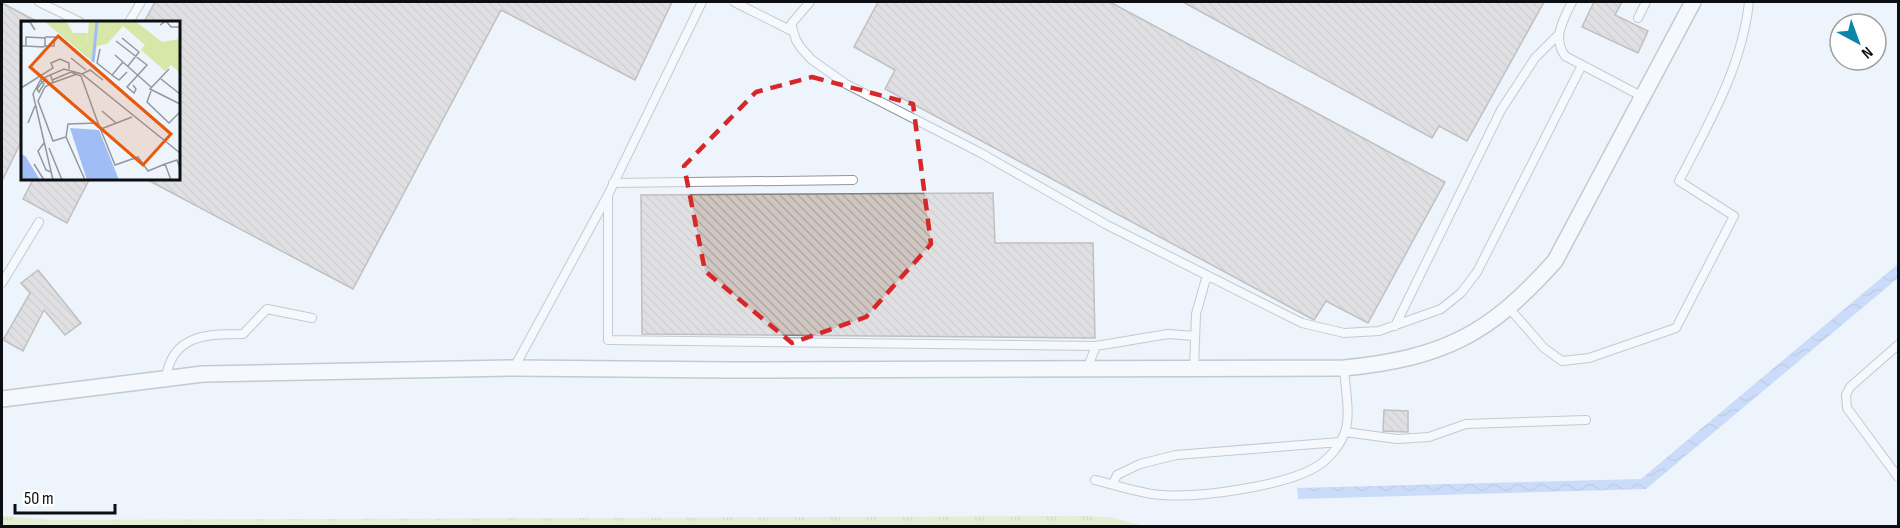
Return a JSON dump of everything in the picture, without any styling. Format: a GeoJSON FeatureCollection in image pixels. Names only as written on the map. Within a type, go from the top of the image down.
{"type":"FeatureCollection","features":[{"type":"Feature","properties":{"kind":"street"},"geometry":{"type":"LineString","coordinates":[[2,399],[203,374],[514,368],[1344,368],[1394,363],[1448,345],[1476,332],[1509,308],[1555,261],[1644,98],[1693,2]]}},
{"type":"Feature","properties":{"kind":"lane"},"geometry":{"type":"LineString","coordinates":[[39,2],[78,21]]}},
{"type":"Feature","properties":{"kind":"lane"},"geometry":{"type":"LineString","coordinates":[[130,21],[141,2]]}},
{"type":"Feature","properties":{"kind":"lane"},"geometry":{"type":"LineString","coordinates":[[514,368],[608,195],[702,2]]}},
{"type":"Feature","properties":{"kind":"lane"},"geometry":{"type":"LineString","coordinates":[[734,2],[792,31]]}},
{"type":"Feature","properties":{"kind":"lane"},"geometry":{"type":"LineString","coordinates":[[810,2],[795,16],[792,31],[796,40],[812,60],[846,84],[980,152],[1107,225],[1302,323],[1344,333],[1378,331],[1395,326],[1441,309],[1461,293],[1477,272],[1582,64]]}},
{"type":"Feature","properties":{"kind":"lane"},"geometry":{"type":"LineString","coordinates":[[1395,326],[1500,110],[1535,58],[1557,36],[1572,2]]}},
{"type":"Feature","properties":{"kind":"lane"},"geometry":{"type":"LineString","coordinates":[[1638,18],[1646,2]]}},
{"type":"Feature","properties":{"kind":"lane"},"geometry":{"type":"LineString","coordinates":[[1509,308],[1544,348],[1562,361],[1589,358],[1676,328],[1734,216],[1679,182],[1728,86],[1746,26],[1749,2]]}},
{"type":"Feature","properties":{"kind":"lane"},"geometry":{"type":"LineString","coordinates":[[1557,36],[1558,46],[1565,56],[1644,98]]}},
{"type":"Feature","properties":{"kind":"lane"},"geometry":{"type":"LineString","coordinates":[[613,183],[853,180]]}},
{"type":"Feature","properties":{"kind":"lane"},"geometry":{"type":"LineString","coordinates":[[608,195],[608,340],[1096,346],[1168,334],[1195,336]]}},
{"type":"Feature","properties":{"kind":"lane"},"geometry":{"type":"LineString","coordinates":[[2,283],[39,222]]}},
{"type":"Feature","properties":{"kind":"lane"},"geometry":{"type":"LineString","coordinates":[[1194,369],[1196,314],[1207,275]]}},
{"type":"Feature","properties":{"kind":"lane"},"geometry":{"type":"LineString","coordinates":[[166,378],[172,354],[180,345],[211,337],[247,332],[259,314],[267,309],[312,318]]}},
{"type":"Feature","properties":{"kind":"lane"},"geometry":{"type":"LineString","coordinates":[[1899,345],[1850,387],[1846,395],[1847,408],[1899,477]]}},
{"type":"Feature","properties":{"kind":"lane"},"geometry":{"type":"LineString","coordinates":[[1087,369],[1096,346]]}},
{"type":"Feature","properties":{"kind":"lane"},"geometry":{"type":"LineString","coordinates":[[1095,480],[1150,494],[1174,496],[1253,486],[1290,478],[1314,468],[1340,442],[1345,432],[1347,422],[1344,368]]}},
{"type":"Feature","properties":{"kind":"lane"},"geometry":{"type":"LineString","coordinates":[[1345,432],[1397,439],[1429,438],[1466,424],[1586,420]]}},
{"type":"Feature","properties":{"kind":"lane"},"geometry":{"type":"LineString","coordinates":[[1113,484],[1117,475],[1158,459],[1340,442]]}},
{"type":"Feature","properties":{"kind":"highlighted area"},"geometry":{"type":"Polygon","coordinates":[[[812,77],[913,104],[931,244],[866,317],[792,343],[705,271],[684,166],[756,92],[812,77]]]}},
{"type":"Feature","properties":{"kind":"green space"},"geometry":{"type":"Polygon","coordinates":[[[2,516],[49,520],[1083,516],[1109,517],[1145,526],[2,526],[2,516]]]}},
{"type":"Feature","properties":{"kind":"water"},"geometry":{"type":"Polygon","coordinates":[[[1898,264],[1898,278],[1646,489],[1298,499],[1297,488],[1641,479],[1898,264]]]}},
{"type":"Feature","properties":{"kind":"building"},"geometry":{"type":"Polygon","coordinates":[[[155,2],[672,2],[635,80],[501,10],[353,289],[148,180],[180,180],[180,21],[145,21],[155,2]]]}},
{"type":"Feature","properties":{"kind":"building"},"geometry":{"type":"Polygon","coordinates":[[[878,2],[1110,2],[1445,182],[1368,323],[1326,301],[1314,320],[885,89],[895,70],[854,47],[878,2]]]}},
{"type":"Feature","properties":{"kind":"building"},"geometry":{"type":"Polygon","coordinates":[[[1183,2],[1544,2],[1467,141],[1439,126],[1432,138],[1183,2]]]}},
{"type":"Feature","properties":{"kind":"building"},"geometry":{"type":"Polygon","coordinates":[[[1594,2],[1622,2],[1615,15],[1648,31],[1638,53],[1582,27],[1594,2]]]}},
{"type":"Feature","properties":{"kind":"building"},"geometry":{"type":"Polygon","coordinates":[[[2,3],[36,21],[21,21],[21,142],[2,181],[2,3]]]}},
{"type":"Feature","properties":{"kind":"building"},"geometry":{"type":"Polygon","coordinates":[[[33,180],[89,180],[67,223],[23,199],[33,180]]]}},
{"type":"Feature","properties":{"kind":"building"},"geometry":{"type":"Polygon","coordinates":[[[993,193],[995,243],[1093,243],[1095,338],[642,334],[641,195],[993,193]]]}},
{"type":"Feature","properties":{"kind":"building"},"geometry":{"type":"Polygon","coordinates":[[[38,270],[81,323],[65,335],[44,310],[23,351],[3,340],[30,293],[21,283],[38,270]]]}},
{"type":"Feature","properties":{"kind":"building"},"geometry":{"type":"Polygon","coordinates":[[[1384,410],[1408,411],[1408,432],[1383,431],[1384,410]]]}}]}
